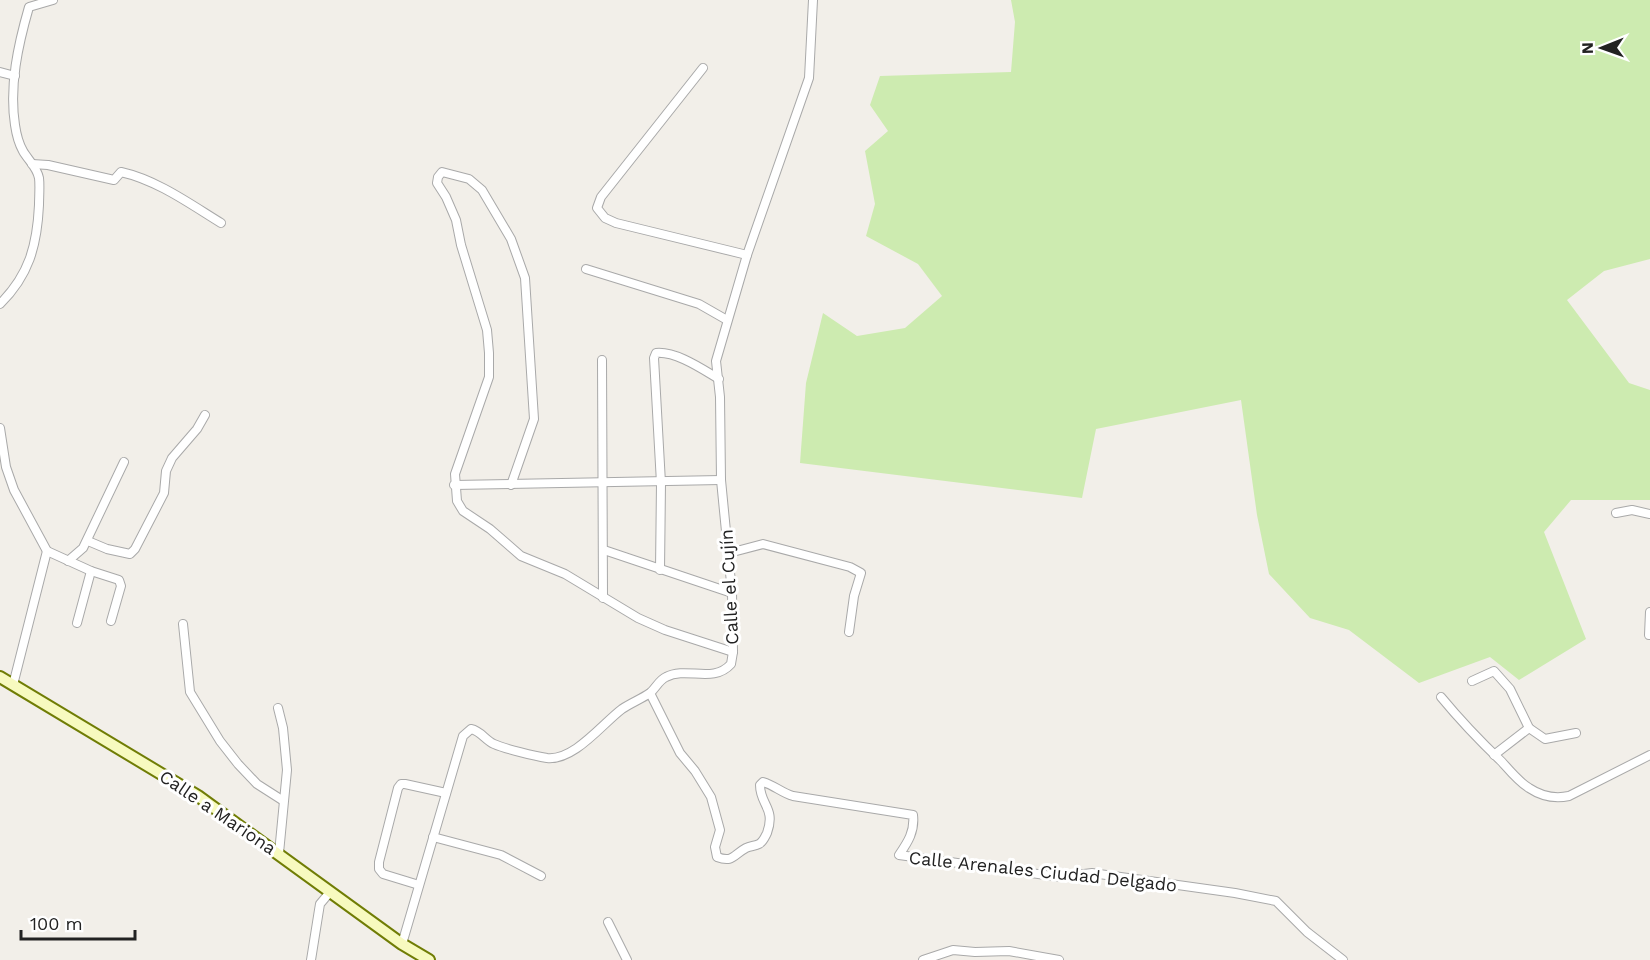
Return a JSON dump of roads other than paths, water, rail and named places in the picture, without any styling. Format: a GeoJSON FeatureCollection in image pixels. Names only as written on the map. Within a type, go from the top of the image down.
{"type":"FeatureCollection","features":[{"type":"Feature","properties":{"kind":"main road","name":"Calle a Mariona"},"geometry":{"type":"LineString","coordinates":[[0,677],[198,796],[402,944],[429,960]]}},
{"type":"Feature","properties":{"kind":"street"},"geometry":{"type":"LineString","coordinates":[[0,304],[25,273],[35,246],[38,227],[39,177],[22,150],[15,126],[15,76],[18,45],[28,8],[53,0]]}},
{"type":"Feature","properties":{"kind":"street","name":"Calle el Cujín"},"geometry":{"type":"LineString","coordinates":[[402,944],[464,736],[471,729],[478,731],[493,743],[547,758],[557,758],[583,744],[622,709],[650,693],[662,679],[677,673],[703,675],[723,672],[731,664],[733,652],[732,593],[721,480],[719,379],[716,361],[747,255],[809,78],[813,0]]}},
{"type":"Feature","properties":{"kind":"street"},"geometry":{"type":"LineString","coordinates":[[703,68],[601,197],[597,208],[605,218],[616,223],[747,255]]}},
{"type":"Feature","properties":{"kind":"street"},"geometry":{"type":"LineString","coordinates":[[0,72],[15,76]]}},
{"type":"Feature","properties":{"kind":"street"},"geometry":{"type":"LineString","coordinates":[[32,164],[48,165],[114,180],[121,172],[130,174],[171,193],[221,223]]}},
{"type":"Feature","properties":{"kind":"street"},"geometry":{"type":"LineString","coordinates":[[511,485],[534,419],[525,278],[511,239],[482,190],[469,179],[442,172],[437,183],[456,220],[461,245],[487,330],[489,352],[489,377],[455,474],[454,485],[457,501],[464,511],[521,556],[565,574],[638,618],[665,630],[733,652]]}},
{"type":"Feature","properties":{"kind":"street"},"geometry":{"type":"LineString","coordinates":[[586,269],[699,304],[727,320]]}},
{"type":"Feature","properties":{"kind":"street"},"geometry":{"type":"LineString","coordinates":[[660,570],[661,483],[654,358],[656,353],[662,353],[689,362],[719,379]]}},
{"type":"Feature","properties":{"kind":"street"},"geometry":{"type":"LineString","coordinates":[[602,360],[603,598]]}},
{"type":"Feature","properties":{"kind":"street"},"geometry":{"type":"LineString","coordinates":[[88,541],[122,554],[130,554],[135,549],[164,493],[165,471],[172,458],[197,429],[205,415]]}},
{"type":"Feature","properties":{"kind":"street"},"geometry":{"type":"LineString","coordinates":[[0,428],[6,467],[14,490],[48,551],[91,571],[116,578],[120,583],[111,621]]}},
{"type":"Feature","properties":{"kind":"street"},"geometry":{"type":"LineString","coordinates":[[68,561],[88,541],[124,462]]}},
{"type":"Feature","properties":{"kind":"street"},"geometry":{"type":"LineString","coordinates":[[454,485],[661,483],[721,480]]}},
{"type":"Feature","properties":{"kind":"street"},"geometry":{"type":"LineString","coordinates":[[1616,513],[1632,510],[1650,514]]}},
{"type":"Feature","properties":{"kind":"street"},"geometry":{"type":"LineString","coordinates":[[729,553],[764,544],[850,567],[861,573],[854,596],[849,632]]}},
{"type":"Feature","properties":{"kind":"street"},"geometry":{"type":"LineString","coordinates":[[604,550],[732,593]]}},
{"type":"Feature","properties":{"kind":"street"},"geometry":{"type":"LineString","coordinates":[[13,685],[48,551]]}},
{"type":"Feature","properties":{"kind":"street"},"geometry":{"type":"LineString","coordinates":[[77,623],[91,571]]}},
{"type":"Feature","properties":{"kind":"street"},"geometry":{"type":"LineString","coordinates":[[1648,635],[1650,612]]}},
{"type":"Feature","properties":{"kind":"street"},"geometry":{"type":"LineString","coordinates":[[183,624],[190,692],[220,741],[238,764],[257,784],[282,800]]}},
{"type":"Feature","properties":{"kind":"street"},"geometry":{"type":"LineString","coordinates":[[1472,681],[1494,671],[1510,688],[1530,728],[1545,739],[1576,733]]}},
{"type":"Feature","properties":{"kind":"street","name":"Calle Arenales Ciudad Delgado"},"geometry":{"type":"LineString","coordinates":[[650,693],[680,753],[695,771],[711,798],[720,830],[715,847],[717,857],[724,860],[735,858],[746,848],[760,844],[765,837],[771,821],[768,806],[760,793],[759,784],[763,782],[772,784],[782,793],[793,796],[913,815],[914,824],[910,839],[899,855],[1060,877],[1092,873],[1276,901],[1307,932],[1343,960]]}},
{"type":"Feature","properties":{"kind":"street"},"geometry":{"type":"LineString","coordinates":[[1441,697],[1528,788],[1558,798],[1578,792],[1650,755]]}},
{"type":"Feature","properties":{"kind":"street"},"geometry":{"type":"LineString","coordinates":[[278,708],[283,728],[287,770],[282,800],[279,853]]}},
{"type":"Feature","properties":{"kind":"street"},"geometry":{"type":"LineString","coordinates":[[1494,755],[1530,728]]}},
{"type":"Feature","properties":{"kind":"street"},"geometry":{"type":"LineString","coordinates":[[419,885],[383,874],[379,869],[398,788],[400,784],[405,784],[446,793]]}},
{"type":"Feature","properties":{"kind":"street"},"geometry":{"type":"LineString","coordinates":[[433,837],[501,855],[541,876]]}},
{"type":"Feature","properties":{"kind":"street"},"geometry":{"type":"LineString","coordinates":[[311,960],[319,910],[330,891]]}},
{"type":"Feature","properties":{"kind":"street"},"geometry":{"type":"LineString","coordinates":[[608,922],[627,960]]}},
{"type":"Feature","properties":{"kind":"street"},"geometry":{"type":"LineString","coordinates":[[923,960],[953,950],[1009,951],[1059,960]]}}]}
